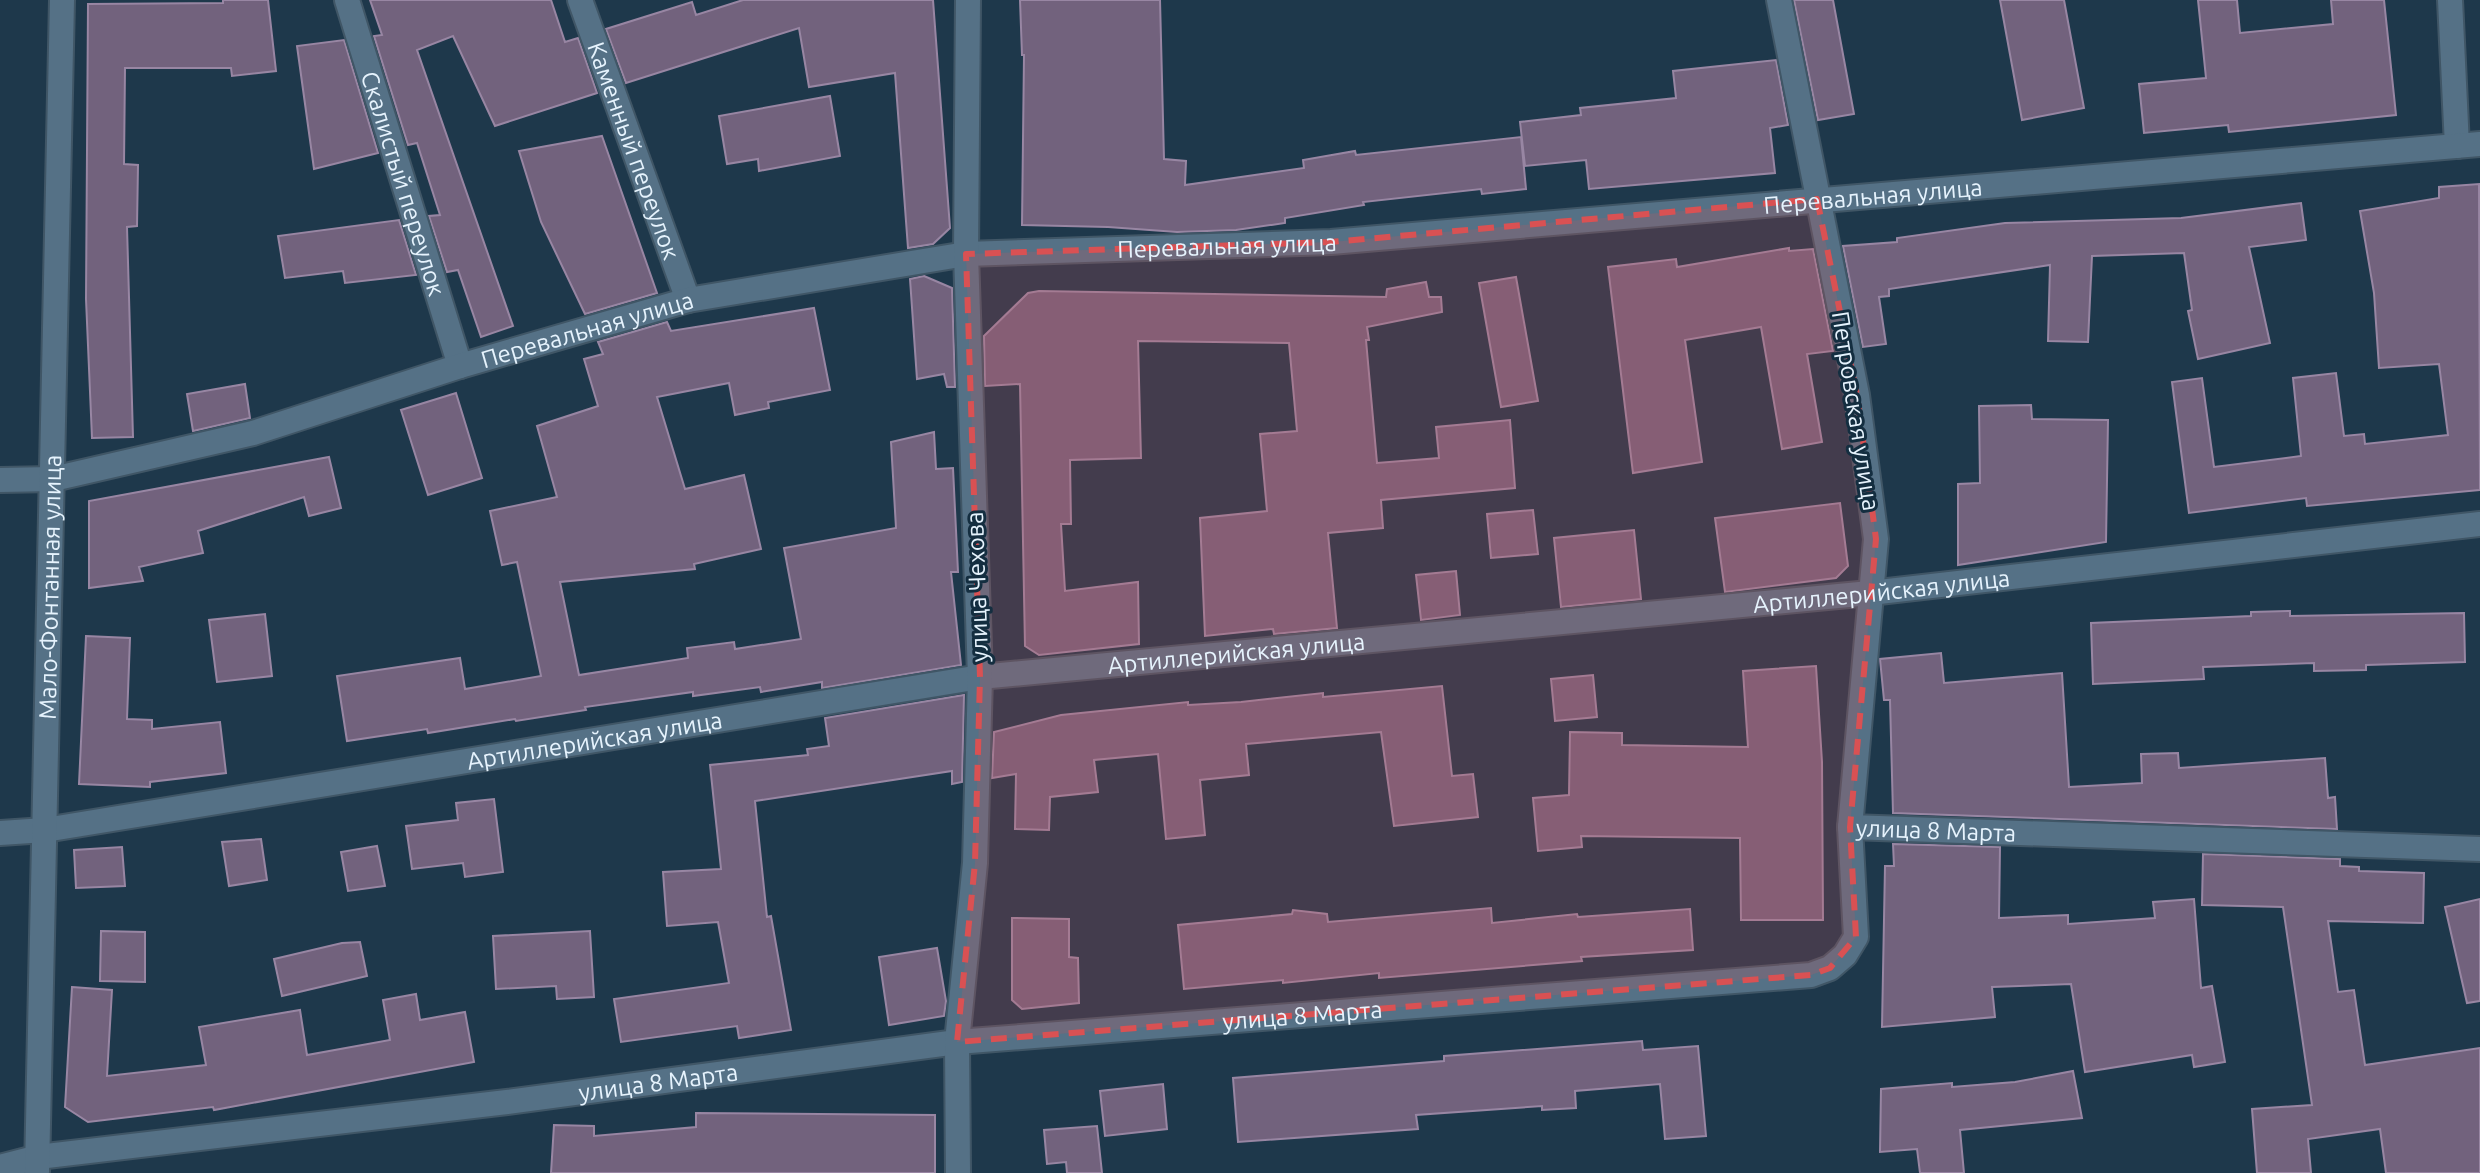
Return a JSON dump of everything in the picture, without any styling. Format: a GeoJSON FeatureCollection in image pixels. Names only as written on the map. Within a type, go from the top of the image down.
{"type":"FeatureCollection","features":[{"type":"Feature","properties":{"kind":"street","name":"Мало-Фонтанная улица"},"geometry":{"type":"LineString","coordinates":[[37,1165],[62,0]]}},
{"type":"Feature","properties":{"kind":"street","name":"Скалистый переулок"},"geometry":{"type":"LineString","coordinates":[[347,0],[460,366]]}},
{"type":"Feature","properties":{"kind":"street","name":"Каменный переулок"},"geometry":{"type":"LineString","coordinates":[[580,0],[688,300]]}},
{"type":"Feature","properties":{"kind":"street","name":"улица Чехова"},"geometry":{"type":"LineString","coordinates":[[958,1173],[957,1042],[975,863],[980,677],[966,254],[968,0]]}},
{"type":"Feature","properties":{"kind":"street","name":"Петровская улица"},"geometry":{"type":"LineString","coordinates":[[1779,0],[1857,395],[1876,539],[1850,827]]}},
{"type":"Feature","properties":{"kind":"street"},"geometry":{"type":"LineString","coordinates":[[2450,0],[2468,145]]}},
{"type":"Feature","properties":{"kind":"street","name":"Перевальная улица"},"geometry":{"type":"LineString","coordinates":[[0,480],[53,479],[253,433],[460,366],[688,300],[966,254],[1331,242],[2468,145]]}},
{"type":"Feature","properties":{"kind":"street","name":"Артиллерийская улица"},"geometry":{"type":"LineString","coordinates":[[0,833],[45,830],[980,677],[1870,593],[2480,524]]}},
{"type":"Feature","properties":{"kind":"street","name":"улица 8 Марта"},"geometry":{"type":"LineString","coordinates":[[0,1167],[37,1165],[957,1042],[1811,975],[1830,968],[1845,955],[1856,937],[1850,827],[2480,849]]}},
{"type":"Feature","properties":{"kind":"highlighted area"},"geometry":{"type":"Polygon","coordinates":[[[1817,199],[1857,395],[1876,539],[1850,827],[1856,937],[1830,968],[1811,975],[957,1042],[975,863],[980,677],[966,254],[1331,242],[1817,199]]]}},
{"type":"Feature","properties":{"kind":"building"},"geometry":{"type":"Polygon","coordinates":[[[223,0],[268,0],[276,71],[232,76],[231,68],[125,68],[124,164],[138,165],[137,226],[127,227],[133,437],[92,438],[86,299],[88,4],[223,3],[223,0]]]}},
{"type":"Feature","properties":{"kind":"building"},"geometry":{"type":"Polygon","coordinates":[[[370,0],[551,0],[565,42],[578,38],[597,93],[495,126],[453,36],[417,50],[513,326],[481,337],[458,270],[447,272],[429,216],[440,215],[417,143],[408,145],[374,36],[382,35],[370,0]]]}},
{"type":"Feature","properties":{"kind":"building"},"geometry":{"type":"Polygon","coordinates":[[[743,0],[933,0],[950,228],[933,244],[908,248],[895,73],[809,87],[799,28],[626,83],[606,29],[692,2],[696,15],[743,0]]]}},
{"type":"Feature","properties":{"kind":"building"},"geometry":{"type":"Polygon","coordinates":[[[1020,0],[1160,0],[1164,159],[1186,161],[1185,185],[1304,168],[1303,160],[1355,151],[1356,155],[1521,137],[1526,189],[1482,194],[1481,189],[1363,202],[1364,205],[1285,218],[1285,223],[1236,230],[1177,232],[1022,225],[1024,55],[1020,0]]]}},
{"type":"Feature","properties":{"kind":"building"},"geometry":{"type":"Polygon","coordinates":[[[1794,0],[1833,0],[1854,114],[1818,120],[1794,0]]]}},
{"type":"Feature","properties":{"kind":"building"},"geometry":{"type":"Polygon","coordinates":[[[2000,0],[2064,0],[2084,108],[2022,120],[2000,0]]]}},
{"type":"Feature","properties":{"kind":"building"},"geometry":{"type":"Polygon","coordinates":[[[2198,0],[2237,0],[2240,33],[2333,24],[2331,0],[2384,0],[2396,115],[2229,132],[2228,125],[2144,133],[2139,84],[2206,78],[2198,0]]]}},
{"type":"Feature","properties":{"kind":"building"},"geometry":{"type":"Polygon","coordinates":[[[344,40],[378,153],[314,169],[297,46],[344,40]]]}},
{"type":"Feature","properties":{"kind":"building"},"geometry":{"type":"Polygon","coordinates":[[[1776,60],[1788,125],[1770,128],[1775,173],[1589,189],[1586,160],[1525,166],[1520,122],[1581,115],[1580,108],[1676,98],[1673,71],[1776,60]]]}},
{"type":"Feature","properties":{"kind":"building"},"geometry":{"type":"Polygon","coordinates":[[[830,96],[840,156],[759,171],[758,159],[727,164],[719,116],[830,96]]]}},
{"type":"Feature","properties":{"kind":"building"},"geometry":{"type":"Polygon","coordinates":[[[602,136],[657,293],[585,314],[541,222],[519,151],[602,136]]]}},
{"type":"Feature","properties":{"kind":"building"},"geometry":{"type":"Polygon","coordinates":[[[2479,184],[2480,490],[2307,506],[2306,498],[2189,513],[2172,382],[2202,378],[2214,467],[2301,456],[2293,378],[2336,373],[2344,436],[2364,434],[2365,444],[2448,435],[2439,364],[2379,368],[2374,293],[2360,211],[2439,198],[2439,187],[2479,184]]]}},
{"type":"Feature","properties":{"kind":"building"},"geometry":{"type":"Polygon","coordinates":[[[2301,203],[2306,240],[2249,247],[2270,343],[2198,359],[2188,311],[2192,310],[2184,253],[2092,256],[2088,342],[2048,341],[2050,265],[1889,289],[1889,296],[1879,297],[1886,344],[1863,347],[1843,246],[1897,242],[1897,238],[2005,223],[2181,218],[2301,203]]]}},
{"type":"Feature","properties":{"kind":"building"},"geometry":{"type":"Polygon","coordinates":[[[399,220],[416,275],[345,283],[343,271],[285,278],[278,236],[399,220]]]}},
{"type":"Feature","properties":{"kind":"building"},"geometry":{"type":"Polygon","coordinates":[[[1789,248],[1789,251],[1813,249],[1833,351],[1807,354],[1822,442],[1782,449],[1761,327],[1685,340],[1702,462],[1633,473],[1608,267],[1676,259],[1677,267],[1789,248]]]}},
{"type":"Feature","properties":{"kind":"building"},"geometry":{"type":"Polygon","coordinates":[[[924,276],[952,288],[955,387],[947,387],[944,374],[917,379],[910,279],[924,276]]]}},
{"type":"Feature","properties":{"kind":"building"},"geometry":{"type":"Polygon","coordinates":[[[1516,277],[1538,401],[1501,407],[1479,283],[1516,277]]]}},
{"type":"Feature","properties":{"kind":"building"},"geometry":{"type":"Polygon","coordinates":[[[1426,282],[1429,297],[1441,297],[1442,312],[1367,327],[1377,463],[1439,458],[1436,427],[1510,420],[1515,488],[1381,500],[1383,528],[1328,533],[1337,628],[1274,634],[1273,629],[1205,636],[1200,518],[1267,511],[1260,434],[1297,431],[1289,343],[1138,341],[1141,458],[1070,460],[1071,524],[1061,524],[1065,591],[1138,582],[1139,644],[1039,655],[1025,646],[1020,384],[985,386],[984,336],[1028,293],[1386,297],[1387,289],[1426,282]]]}},
{"type":"Feature","properties":{"kind":"building"},"geometry":{"type":"Polygon","coordinates":[[[814,308],[830,390],[768,402],[769,408],[735,415],[729,383],[657,397],[685,489],[744,475],[761,549],[694,564],[695,569],[560,582],[579,675],[688,658],[687,648],[734,642],[735,649],[801,639],[784,548],[896,528],[891,442],[934,432],[936,469],[953,468],[958,572],[951,572],[961,665],[822,688],[822,682],[761,692],[760,687],[693,696],[693,692],[585,707],[586,710],[516,721],[428,733],[427,729],[347,741],[337,676],[460,658],[465,689],[541,676],[517,562],[502,565],[490,511],[557,497],[537,426],[598,406],[584,359],[603,354],[598,342],[667,322],[671,331],[814,308]]]}},
{"type":"Feature","properties":{"kind":"building"},"geometry":{"type":"Polygon","coordinates":[[[245,384],[250,418],[193,431],[187,394],[245,384]]]}},
{"type":"Feature","properties":{"kind":"building"},"geometry":{"type":"Polygon","coordinates":[[[456,393],[482,478],[428,495],[401,410],[456,393]]]}},
{"type":"Feature","properties":{"kind":"building"},"geometry":{"type":"Polygon","coordinates":[[[2031,405],[2032,419],[2108,420],[2106,542],[1958,565],[1958,484],[1980,483],[1979,406],[2031,405]]]}},
{"type":"Feature","properties":{"kind":"building"},"geometry":{"type":"Polygon","coordinates":[[[329,457],[341,508],[309,516],[304,497],[198,531],[203,553],[139,567],[143,581],[89,588],[89,501],[329,457]]]}},
{"type":"Feature","properties":{"kind":"building"},"geometry":{"type":"Polygon","coordinates":[[[1840,503],[1848,566],[1836,578],[1725,592],[1715,518],[1840,503]]]}},
{"type":"Feature","properties":{"kind":"building"},"geometry":{"type":"Polygon","coordinates":[[[1533,510],[1538,554],[1491,558],[1487,514],[1533,510]]]}},
{"type":"Feature","properties":{"kind":"building"},"geometry":{"type":"Polygon","coordinates":[[[1634,530],[1641,599],[1561,607],[1554,538],[1634,530]]]}},
{"type":"Feature","properties":{"kind":"building"},"geometry":{"type":"Polygon","coordinates":[[[1456,571],[1460,615],[1421,620],[1416,575],[1456,571]]]}},
{"type":"Feature","properties":{"kind":"building"},"geometry":{"type":"Polygon","coordinates":[[[2290,611],[2290,616],[2464,613],[2465,662],[2366,665],[2366,670],[2314,671],[2314,663],[2203,667],[2204,679],[2093,684],[2091,623],[2251,616],[2251,612],[2290,611]]]}},
{"type":"Feature","properties":{"kind":"building"},"geometry":{"type":"Polygon","coordinates":[[[265,614],[272,676],[217,682],[209,620],[265,614]]]}},
{"type":"Feature","properties":{"kind":"building"},"geometry":{"type":"Polygon","coordinates":[[[86,636],[130,638],[127,719],[152,720],[152,729],[220,722],[226,773],[150,782],[150,787],[79,784],[86,636]]]}},
{"type":"Feature","properties":{"kind":"building"},"geometry":{"type":"Polygon","coordinates":[[[1941,653],[1944,683],[2062,673],[2069,787],[2142,783],[2141,754],[2178,753],[2179,768],[2325,758],[2328,798],[2335,797],[2337,829],[1893,813],[1890,700],[1884,700],[1880,659],[1941,653]]]}},
{"type":"Feature","properties":{"kind":"building"},"geometry":{"type":"Polygon","coordinates":[[[1816,666],[1822,762],[1823,920],[1741,920],[1740,838],[1581,836],[1582,847],[1538,851],[1533,798],[1569,795],[1570,732],[1622,733],[1622,745],[1748,747],[1743,671],[1816,666]]]}},
{"type":"Feature","properties":{"kind":"building"},"geometry":{"type":"Polygon","coordinates":[[[1593,675],[1597,717],[1555,721],[1551,679],[1593,675]]]}},
{"type":"Feature","properties":{"kind":"building"},"geometry":{"type":"Polygon","coordinates":[[[1442,686],[1452,776],[1473,774],[1478,817],[1394,826],[1381,732],[1246,744],[1249,775],[1200,780],[1205,835],[1166,839],[1158,754],[1094,760],[1098,792],[1050,797],[1049,830],[1015,829],[1016,774],[992,778],[994,732],[1061,715],[1188,702],[1188,705],[1241,702],[1323,693],[1323,697],[1442,686]]]}},
{"type":"Feature","properties":{"kind":"building"},"geometry":{"type":"Polygon","coordinates":[[[964,695],[962,782],[952,784],[952,771],[755,801],[767,917],[771,916],[791,1030],[739,1038],[737,1026],[621,1042],[614,999],[729,983],[718,922],[667,926],[663,872],[721,869],[710,765],[808,755],[807,749],[829,746],[825,718],[964,695]]]}},
{"type":"Feature","properties":{"kind":"building"},"geometry":{"type":"Polygon","coordinates":[[[494,799],[503,872],[465,877],[463,863],[412,869],[406,826],[458,820],[456,803],[494,799]]]}},
{"type":"Feature","properties":{"kind":"building"},"geometry":{"type":"Polygon","coordinates":[[[261,839],[267,880],[229,886],[222,842],[261,839]]]}},
{"type":"Feature","properties":{"kind":"building"},"geometry":{"type":"Polygon","coordinates":[[[1893,844],[2000,847],[1999,918],[2068,915],[2068,924],[2155,918],[2153,902],[2194,899],[2201,988],[2212,986],[2225,1062],[2194,1067],[2192,1055],[2085,1072],[2071,984],[1992,987],[1995,1017],[1882,1027],[1885,866],[1894,866],[1893,844]]]}},
{"type":"Feature","properties":{"kind":"building"},"geometry":{"type":"Polygon","coordinates":[[[377,846],[385,886],[348,891],[341,852],[377,846]]]}},
{"type":"Feature","properties":{"kind":"building"},"geometry":{"type":"Polygon","coordinates":[[[122,847],[125,886],[76,888],[74,850],[122,847]]]}},
{"type":"Feature","properties":{"kind":"building"},"geometry":{"type":"Polygon","coordinates":[[[2203,854],[2340,859],[2340,866],[2359,867],[2359,871],[2424,873],[2423,923],[2328,921],[2338,992],[2354,990],[2365,1065],[2480,1048],[2480,1173],[2386,1173],[2380,1129],[2308,1139],[2311,1173],[2257,1173],[2252,1109],[2312,1105],[2283,907],[2202,905],[2203,854]]]}},
{"type":"Feature","properties":{"kind":"building"},"geometry":{"type":"Polygon","coordinates":[[[2480,899],[2480,1001],[2467,1003],[2445,907],[2480,899]]]}},
{"type":"Feature","properties":{"kind":"building"},"geometry":{"type":"Polygon","coordinates":[[[1491,908],[1492,923],[1577,914],[1578,917],[1690,909],[1693,950],[1581,957],[1582,961],[1379,978],[1379,973],[1184,989],[1178,925],[1292,914],[1293,910],[1327,914],[1328,922],[1491,908]]]}},
{"type":"Feature","properties":{"kind":"building"},"geometry":{"type":"Polygon","coordinates":[[[1012,918],[1069,919],[1069,957],[1078,958],[1079,1003],[1022,1009],[1012,1000],[1012,918]]]}},
{"type":"Feature","properties":{"kind":"building"},"geometry":{"type":"Polygon","coordinates":[[[101,931],[145,932],[145,982],[100,981],[101,931]]]}},
{"type":"Feature","properties":{"kind":"building"},"geometry":{"type":"Polygon","coordinates":[[[590,931],[594,997],[557,999],[556,986],[496,989],[493,936],[590,931]]]}},
{"type":"Feature","properties":{"kind":"building"},"geometry":{"type":"Polygon","coordinates":[[[360,942],[367,976],[282,996],[274,959],[342,943],[360,942]]]}},
{"type":"Feature","properties":{"kind":"building"},"geometry":{"type":"Polygon","coordinates":[[[937,948],[946,1001],[944,1016],[889,1025],[879,957],[937,948]]]}},
{"type":"Feature","properties":{"kind":"building"},"geometry":{"type":"Polygon","coordinates":[[[72,987],[112,990],[107,1076],[206,1065],[199,1027],[300,1010],[307,1055],[390,1040],[383,1000],[416,994],[420,1020],[465,1012],[474,1062],[214,1110],[213,1107],[88,1122],[65,1107],[72,987]]]}},
{"type":"Feature","properties":{"kind":"building"},"geometry":{"type":"Polygon","coordinates":[[[1642,1041],[1643,1050],[1698,1046],[1706,1136],[1665,1139],[1660,1084],[1575,1091],[1576,1108],[1542,1110],[1542,1106],[1416,1115],[1418,1129],[1238,1142],[1233,1078],[1444,1061],[1444,1056],[1642,1041]]]}},
{"type":"Feature","properties":{"kind":"building"},"geometry":{"type":"Polygon","coordinates":[[[2073,1071],[2082,1118],[1960,1130],[1964,1173],[1920,1173],[1917,1149],[1880,1152],[1881,1089],[2015,1082],[2073,1071]]]}},
{"type":"Feature","properties":{"kind":"building"},"geometry":{"type":"Polygon","coordinates":[[[1163,1084],[1167,1129],[1105,1136],[1100,1091],[1163,1084]]]}},
{"type":"Feature","properties":{"kind":"building"},"geometry":{"type":"Polygon","coordinates":[[[696,1113],[935,1115],[935,1173],[551,1173],[554,1125],[594,1126],[594,1136],[696,1127],[696,1113]]]}},
{"type":"Feature","properties":{"kind":"building"},"geometry":{"type":"Polygon","coordinates":[[[1097,1126],[1102,1173],[1067,1173],[1066,1162],[1047,1164],[1044,1130],[1097,1126]]]}}]}
